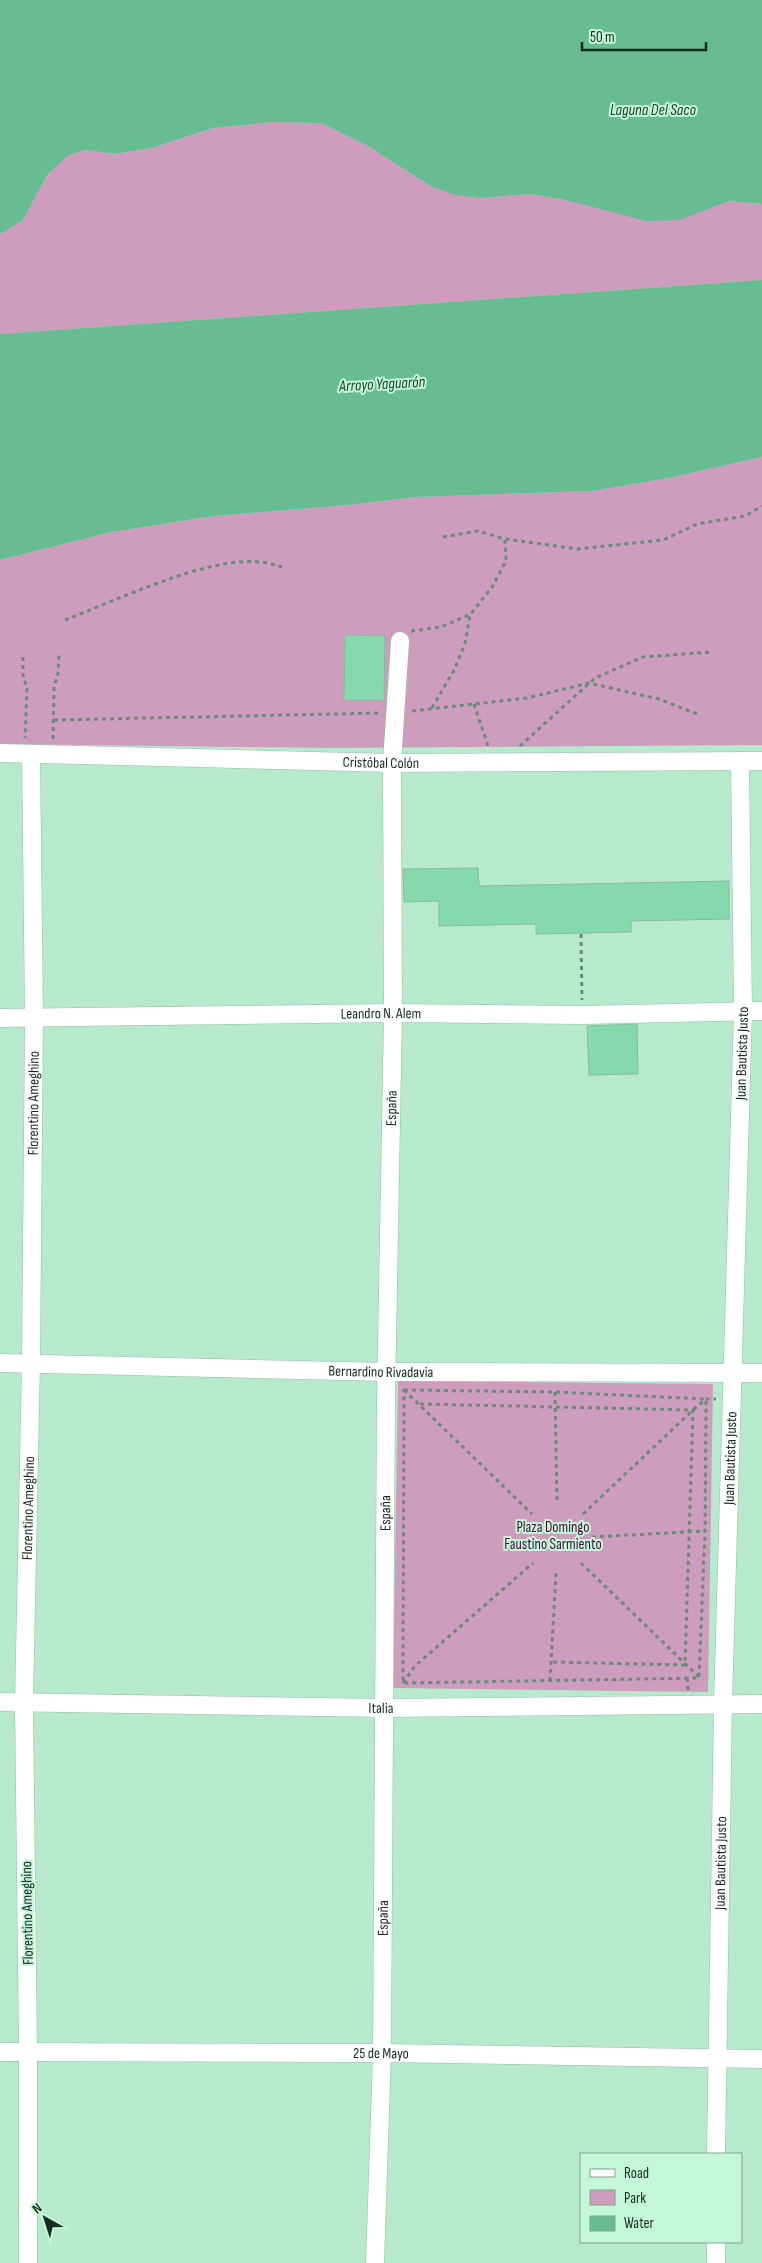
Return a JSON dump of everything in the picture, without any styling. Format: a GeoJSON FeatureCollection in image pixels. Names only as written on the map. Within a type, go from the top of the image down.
{"type":"FeatureCollection","features":[{"type":"Feature","properties":{"kind":"street","name":"España"},"geometry":{"type":"LineString","coordinates":[[375,2263],[382,2053],[386,1372],[393,1013],[392,763],[404,636]]}},
{"type":"Feature","properties":{"kind":"street","name":"Cristóbal Colón"},"geometry":{"type":"LineString","coordinates":[[0,753],[392,763],[762,761]]}},
{"type":"Feature","properties":{"kind":"street","name":"Florentino Ameghino"},"geometry":{"type":"LineString","coordinates":[[28,754],[34,1018],[31,1363],[24,1702],[28,2052],[28,2263]]}},
{"type":"Feature","properties":{"kind":"street","name":"Juan Bautista Justo"},"geometry":{"type":"LineString","coordinates":[[716,2153],[723,1703],[743,1011],[740,762]]}},
{"type":"Feature","properties":{"kind":"street","name":"Leandro N. Alem"},"geometry":{"type":"LineString","coordinates":[[0,1018],[393,1013],[582,1015],[762,1011]]}},
{"type":"Feature","properties":{"kind":"street","name":"Bernardino Rivadavia"},"geometry":{"type":"LineString","coordinates":[[0,1363],[386,1372],[762,1373]]}},
{"type":"Feature","properties":{"kind":"street","name":"Italia"},"geometry":{"type":"LineString","coordinates":[[0,1702],[385,1708],[762,1704]]}},
{"type":"Feature","properties":{"kind":"street","name":"25 de Mayo"},"geometry":{"type":"LineString","coordinates":[[0,2052],[382,2053],[762,2059]]}},
{"type":"Feature","properties":{"kind":"street"},"geometry":{"type":"LineString","coordinates":[[716,2243],[716,2263]]}},
{"type":"Feature","properties":{"kind":"path"},"geometry":{"type":"LineString","coordinates":[[443,537],[478,531],[505,540],[578,549],[663,540],[697,524],[745,516],[762,506]]}},
{"type":"Feature","properties":{"kind":"path"},"geometry":{"type":"LineString","coordinates":[[404,636],[441,627],[470,615],[492,588],[506,561],[505,540]]}},
{"type":"Feature","properties":{"kind":"path"},"geometry":{"type":"LineString","coordinates":[[65,620],[180,576],[228,563],[259,562],[282,567]]}},
{"type":"Feature","properties":{"kind":"path"},"geometry":{"type":"LineString","coordinates":[[432,709],[458,662],[465,644],[470,615]]}},
{"type":"Feature","properties":{"kind":"path"},"geometry":{"type":"LineString","coordinates":[[474,704],[488,746],[501,762],[595,678],[643,657],[712,652]]}},
{"type":"Feature","properties":{"kind":"path"},"geometry":{"type":"LineString","coordinates":[[52,754],[54,687],[58,673],[59,655]]}},
{"type":"Feature","properties":{"kind":"path"},"geometry":{"type":"LineString","coordinates":[[23,656],[23,675],[27,689],[28,754]]}},
{"type":"Feature","properties":{"kind":"path"},"geometry":{"type":"LineString","coordinates":[[54,720],[396,712],[527,698],[588,683],[659,699],[697,714]]}},
{"type":"Feature","properties":{"kind":"path"},"geometry":{"type":"LineString","coordinates":[[581,934],[582,1015]]}},
{"type":"Feature","properties":{"kind":"path"},"geometry":{"type":"LineString","coordinates":[[404,1390],[555,1392],[731,1399]]}},
{"type":"Feature","properties":{"kind":"path"},"geometry":{"type":"LineString","coordinates":[[404,1390],[532,1514]]}},
{"type":"Feature","properties":{"kind":"path"},"geometry":{"type":"LineString","coordinates":[[403,1684],[404,1390]]}},
{"type":"Feature","properties":{"kind":"path"},"geometry":{"type":"LineString","coordinates":[[555,1392],[557,1503]]}},
{"type":"Feature","properties":{"kind":"path"},"geometry":{"type":"LineString","coordinates":[[583,1514],[692,1410],[706,1399]]}},
{"type":"Feature","properties":{"kind":"path"},"geometry":{"type":"LineString","coordinates":[[699,1678],[705,1531],[706,1399]]}},
{"type":"Feature","properties":{"kind":"path"},"geometry":{"type":"LineString","coordinates":[[420,1404],[692,1410]]}},
{"type":"Feature","properties":{"kind":"path"},"geometry":{"type":"LineString","coordinates":[[685,1665],[692,1410]]}},
{"type":"Feature","properties":{"kind":"path"},"geometry":{"type":"LineString","coordinates":[[592,1537],[705,1531]]}},
{"type":"Feature","properties":{"kind":"path"},"geometry":{"type":"LineString","coordinates":[[403,1684],[414,1666],[532,1563]]}},
{"type":"Feature","properties":{"kind":"path"},"geometry":{"type":"LineString","coordinates":[[581,1563],[699,1678]]}},
{"type":"Feature","properties":{"kind":"path"},"geometry":{"type":"LineString","coordinates":[[550,1681],[556,1573]]}},
{"type":"Feature","properties":{"kind":"path"},"geometry":{"type":"LineString","coordinates":[[551,1662],[685,1665]]}},
{"type":"Feature","properties":{"kind":"path"},"geometry":{"type":"LineString","coordinates":[[403,1684],[699,1678]]}},
{"type":"Feature","properties":{"kind":"green space"},"geometry":{"type":"Polygon","coordinates":[[[273,122],[321,123],[366,145],[432,187],[481,198],[531,194],[570,201],[706,209],[729,201],[762,204],[762,280],[0,334],[0,234],[22,221],[48,174],[69,155],[84,150],[115,154],[152,148],[213,128],[273,122]]]}},
{"type":"Feature","properties":{"kind":"green space"},"geometry":{"type":"Polygon","coordinates":[[[762,457],[762,745],[327,748],[0,744],[0,560],[112,532],[213,516],[348,505],[416,497],[592,491],[669,478],[762,457]]]}},
{"type":"Feature","properties":{"kind":"green space","name":"Plaza Domingo Faustino Sarmiento"},"geometry":{"type":"Polygon","coordinates":[[[398,1381],[713,1384],[708,1692],[393,1688],[398,1381]]]}},
{"type":"Feature","properties":{"kind":"water","name":"Laguna Del Saco"},"geometry":{"type":"Polygon","coordinates":[[[0,0],[762,0],[762,204],[729,201],[679,220],[646,221],[570,201],[531,194],[481,198],[456,195],[432,187],[366,145],[321,123],[273,122],[213,128],[152,148],[115,154],[85,150],[69,155],[48,174],[22,221],[0,234],[0,0]]]}},
{"type":"Feature","properties":{"kind":"water","name":"Arroyo Yaguarón"},"geometry":{"type":"Polygon","coordinates":[[[762,280],[762,457],[669,478],[592,491],[416,497],[348,505],[213,516],[112,532],[0,560],[0,334],[762,280]]]}},
{"type":"Feature","properties":{"kind":"building"},"geometry":{"type":"Polygon","coordinates":[[[345,635],[385,636],[384,700],[344,700],[345,635]]]}},
{"type":"Feature","properties":{"kind":"building"},"geometry":{"type":"Polygon","coordinates":[[[478,868],[479,886],[729,881],[729,919],[631,921],[631,932],[536,934],[536,924],[439,926],[439,901],[404,902],[403,869],[478,868]]]}},
{"type":"Feature","properties":{"kind":"building"},"geometry":{"type":"Polygon","coordinates":[[[637,1024],[638,1074],[589,1075],[587,1026],[637,1024]]]}}]}
